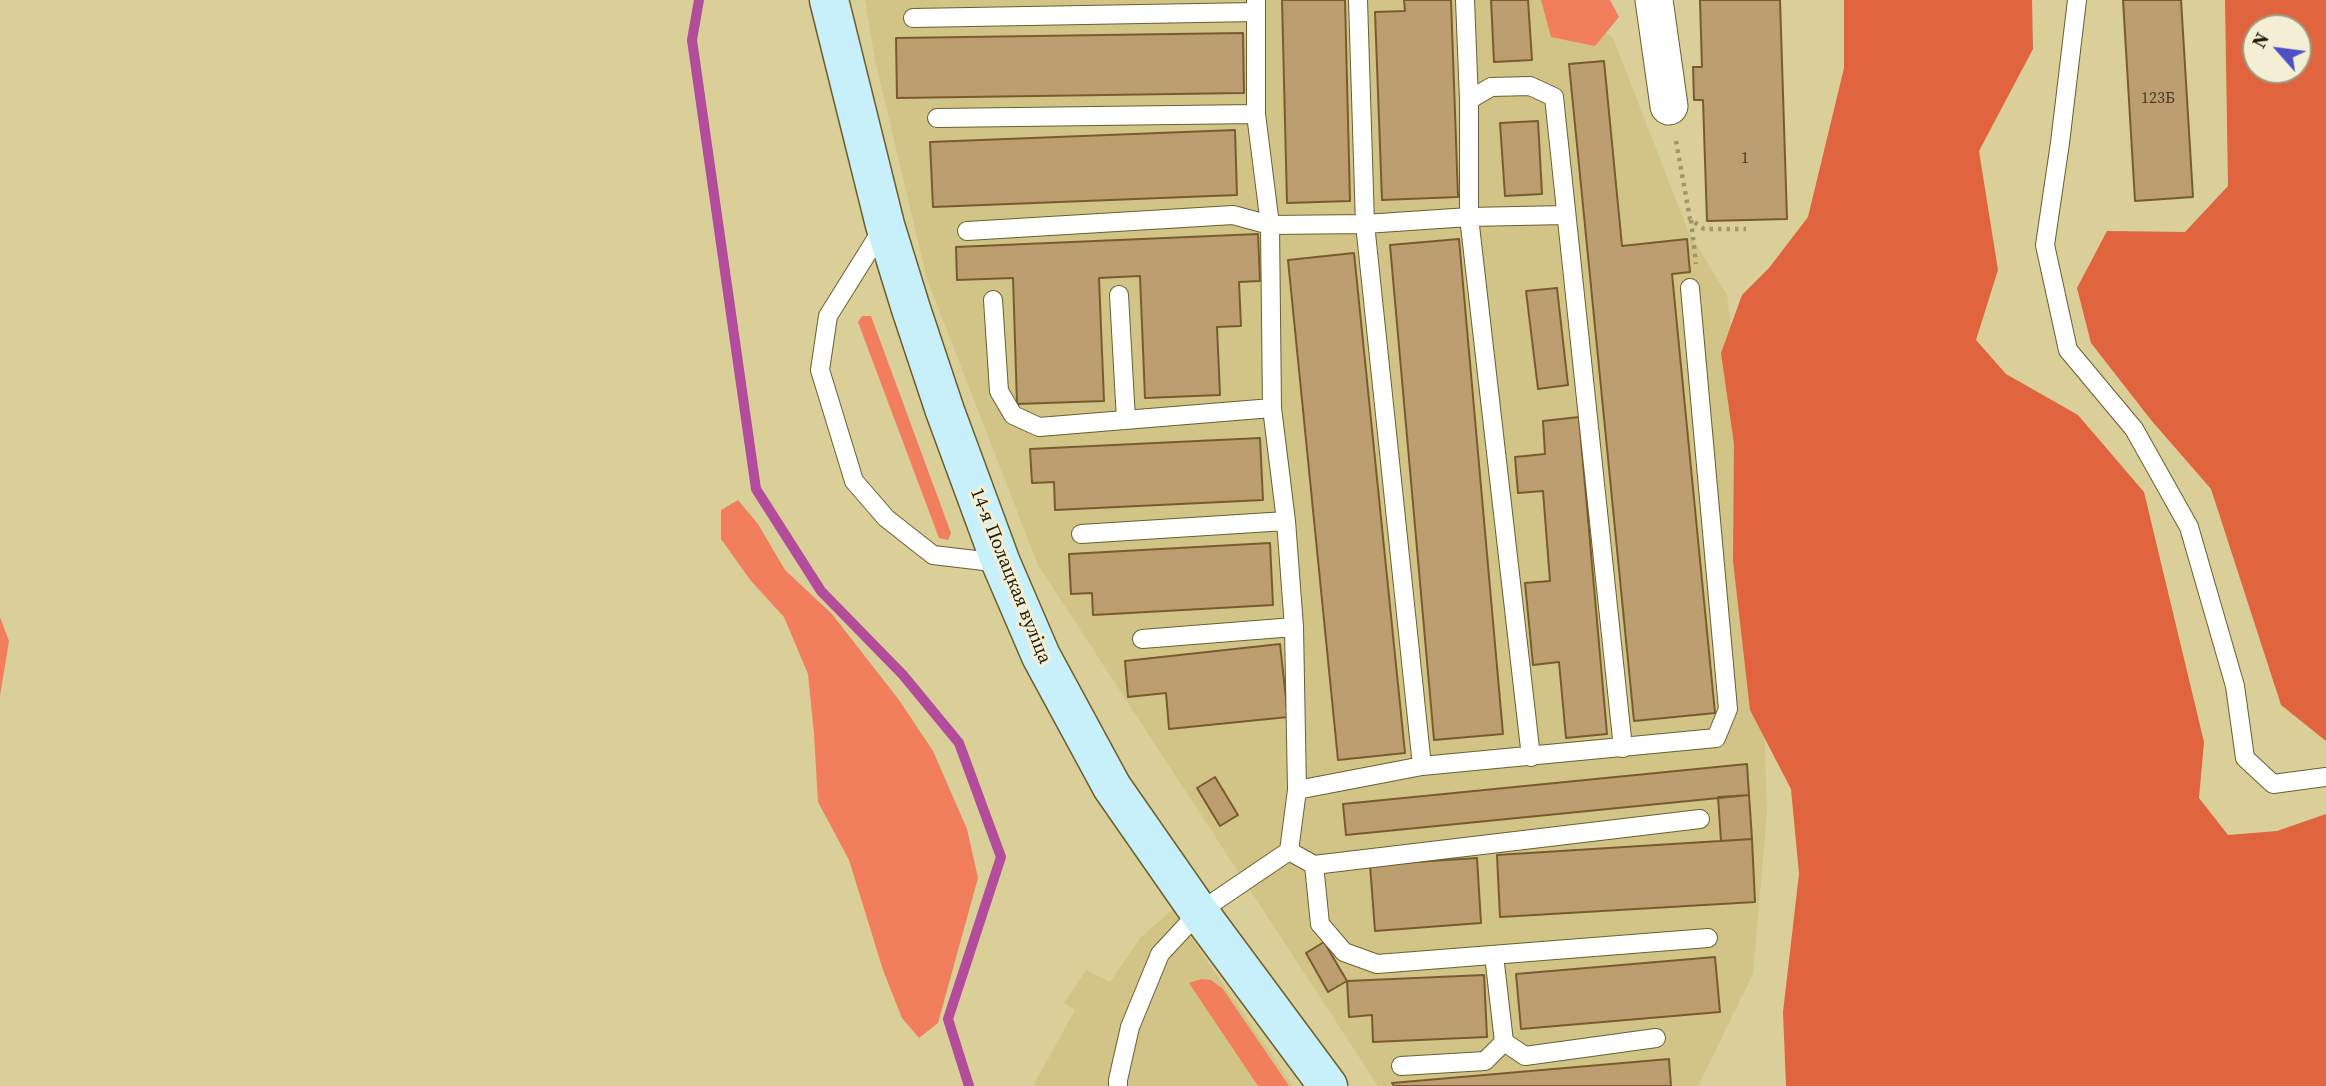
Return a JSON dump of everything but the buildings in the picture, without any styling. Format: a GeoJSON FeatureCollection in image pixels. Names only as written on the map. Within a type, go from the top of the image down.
{"type":"FeatureCollection","features":[{"type":"Feature","properties":{"kind":"main road","name":"14-я Полацкая вуліца"},"geometry":{"type":"LineString","coordinates":[[829,0],[885,225],[945,411],[1001,563],[1041,656],[1112,787],[1199,912],[1328,1086]]}},
{"type":"Feature","properties":{"kind":"street"},"geometry":{"type":"LineString","coordinates":[[1654,0],[1669,106]]}},
{"type":"Feature","properties":{"kind":"lane"},"geometry":{"type":"LineString","coordinates":[[1358,0],[1365,224],[1422,766]]}},
{"type":"Feature","properties":{"kind":"lane"},"geometry":{"type":"LineString","coordinates":[[1465,0],[1469,100],[1469,217],[1531,757]]}},
{"type":"Feature","properties":{"kind":"lane"},"geometry":{"type":"LineString","coordinates":[[2077,0],[2045,245],[2068,351],[2134,429],[2189,527],[2235,686],[2245,758],[2273,784],[2326,777]]}},
{"type":"Feature","properties":{"kind":"lane"},"geometry":{"type":"LineString","coordinates":[[913,18],[1256,6],[1256,114],[1270,225],[1272,408],[1286,521],[1294,627],[1297,790],[1289,851],[1199,912],[1160,954],[1130,1027],[1118,1086]]}},
{"type":"Feature","properties":{"kind":"lane"},"geometry":{"type":"LineString","coordinates":[[1469,100],[1491,87],[1530,86],[1554,97],[1623,748]]}},
{"type":"Feature","properties":{"kind":"lane"},"geometry":{"type":"LineString","coordinates":[[937,118],[1256,114]]}},
{"type":"Feature","properties":{"kind":"lane"},"geometry":{"type":"LineString","coordinates":[[967,231],[1233,215],[1270,225],[1365,224],[1469,217],[1566,215]]}},
{"type":"Feature","properties":{"kind":"lane"},"geometry":{"type":"LineString","coordinates":[[885,225],[828,316],[820,370],[854,481],[886,518],[933,555],[1001,563]]}},
{"type":"Feature","properties":{"kind":"lane"},"geometry":{"type":"LineString","coordinates":[[1297,790],[1422,766],[1716,738],[1728,709],[1693,280]]}},
{"type":"Feature","properties":{"kind":"lane"},"geometry":{"type":"LineString","coordinates":[[1119,295],[1126,420]]}},
{"type":"Feature","properties":{"kind":"lane"},"geometry":{"type":"LineString","coordinates":[[993,300],[999,391],[1013,415],[1039,427],[1272,408]]}},
{"type":"Feature","properties":{"kind":"lane"},"geometry":{"type":"LineString","coordinates":[[1081,534],[1286,521]]}},
{"type":"Feature","properties":{"kind":"lane"},"geometry":{"type":"LineString","coordinates":[[1142,639],[1294,627]]}},
{"type":"Feature","properties":{"kind":"lane"},"geometry":{"type":"LineString","coordinates":[[1289,851],[1314,865],[1700,818]]}},
{"type":"Feature","properties":{"kind":"lane"},"geometry":{"type":"LineString","coordinates":[[1314,865],[1320,925],[1344,952],[1377,964],[1708,938]]}},
{"type":"Feature","properties":{"kind":"lane"},"geometry":{"type":"LineString","coordinates":[[1494,955],[1504,1042],[1525,1056],[1657,1038]]}},
{"type":"Feature","properties":{"kind":"lane"},"geometry":{"type":"LineString","coordinates":[[1401,1066],[1485,1062],[1504,1042]]}},
{"type":"Feature","properties":{"kind":"path"},"geometry":{"type":"LineString","coordinates":[[1669,106],[1690,219],[1693,280]]}},
{"type":"Feature","properties":{"kind":"path"},"geometry":{"type":"LineString","coordinates":[[1690,219],[1704,229],[1746,229]]}},
{"type":"Feature","properties":{"kind":"shaded area"},"geometry":{"type":"Polygon","coordinates":[[[865,0],[1565,0],[1613,38],[1688,231],[1727,295],[1740,405],[1763,688],[1767,812],[1753,974],[1698,1086],[1378,1086],[1038,565],[927,279],[875,60],[865,0]]]}},
{"type":"Feature","properties":{"kind":"shaded area"},"geometry":{"type":"Polygon","coordinates":[[[1541,0],[1610,0],[1619,17],[1595,46],[1551,37],[1541,0]]]}},
{"type":"Feature","properties":{"kind":"shaded area"},"geometry":{"type":"Polygon","coordinates":[[[1844,0],[2032,0],[2033,49],[1979,151],[1998,270],[1976,340],[2006,374],[2078,415],[2144,492],[2204,742],[2199,798],[2228,835],[2277,831],[2326,814],[2326,1086],[1786,1086],[1783,1012],[1799,874],[1791,789],[1750,710],[1733,561],[1734,444],[1721,353],[1742,295],[1769,268],[1808,217],[1844,68],[1844,0]]]}},
{"type":"Feature","properties":{"kind":"shaded area"},"geometry":{"type":"Polygon","coordinates":[[[2225,0],[2326,0],[2326,741],[2281,705],[2211,489],[2151,420],[2091,343],[2077,288],[2107,231],[2185,232],[2228,186],[2225,0]]]}},
{"type":"Feature","properties":{"kind":"shaded area"},"geometry":{"type":"Polygon","coordinates":[[[862,316],[871,316],[951,533],[948,540],[939,538],[858,322],[862,316]]]}},
{"type":"Feature","properties":{"kind":"shaded area"},"geometry":{"type":"Polygon","coordinates":[[[738,500],[758,524],[785,570],[832,614],[899,700],[933,751],[967,829],[978,878],[938,1023],[919,1038],[902,1018],[883,970],[849,860],[818,802],[808,674],[784,617],[751,581],[721,539],[721,510],[738,500]]]}},
{"type":"Feature","properties":{"kind":"shaded area"},"geometry":{"type":"Polygon","coordinates":[[[0,617],[9,641],[0,696],[0,617]]]}},
{"type":"Feature","properties":{"kind":"shaded area"},"geometry":{"type":"Polygon","coordinates":[[[1172,910],[1293,1086],[1033,1086],[1075,1010],[1064,1003],[1086,970],[1110,982],[1141,937],[1172,910]]]}},
{"type":"Feature","properties":{"kind":"shaded area"},"geometry":{"type":"Polygon","coordinates":[[[1201,979],[1211,980],[1223,989],[1289,1086],[1258,1086],[1189,983],[1201,979]]]}},
{"type":"Feature","properties":{"kind":"waterway"},"geometry":{"type":"LineString","coordinates":[[699,0],[692,40],[756,489],[821,591],[903,675],[959,743],[1001,857],[948,1019],[969,1086]]}}]}
